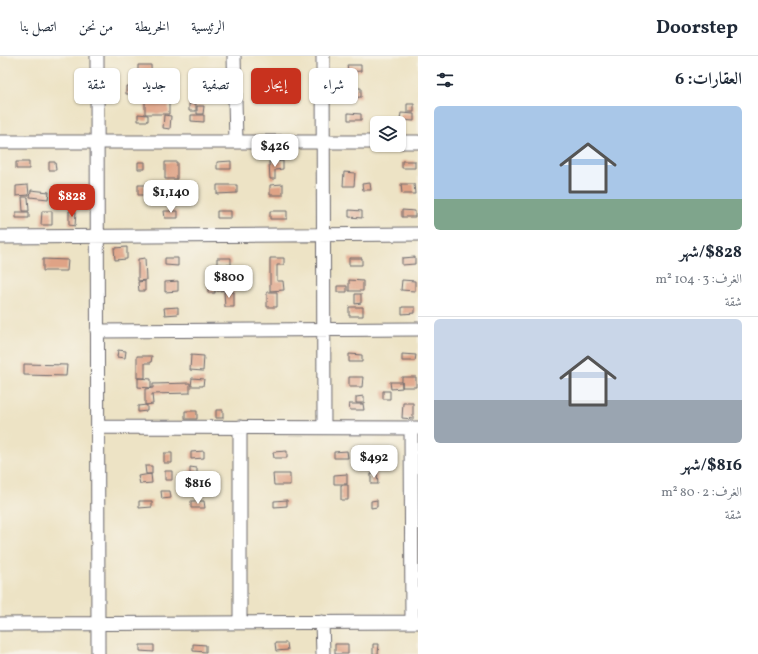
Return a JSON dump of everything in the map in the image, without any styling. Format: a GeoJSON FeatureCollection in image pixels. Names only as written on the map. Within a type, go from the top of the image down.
{"type":"FeatureCollection","features":[{"type":"Feature","properties":{"kind":"street"},"geometry":{"type":"LineString","coordinates":[[97,56],[98,654]]}},
{"type":"Feature","properties":{"kind":"street"},"geometry":{"type":"LineString","coordinates":[[234,56],[236,142]]}},
{"type":"Feature","properties":{"kind":"street"},"geometry":{"type":"LineString","coordinates":[[323,56],[324,427]]}},
{"type":"Feature","properties":{"kind":"street"},"geometry":{"type":"LineString","coordinates":[[0,142],[370,142]]}},
{"type":"Feature","properties":{"kind":"street"},"geometry":{"type":"LineString","coordinates":[[406,142],[418,142]]}},
{"type":"Feature","properties":{"kind":"street"},"geometry":{"type":"LineString","coordinates":[[0,237],[418,234]]}},
{"type":"Feature","properties":{"kind":"street"},"geometry":{"type":"LineString","coordinates":[[97,330],[418,329]]}},
{"type":"Feature","properties":{"kind":"street"},"geometry":{"type":"LineString","coordinates":[[0,624],[415,622],[415,428],[98,427]]}},
{"type":"Feature","properties":{"kind":"street"},"geometry":{"type":"LineString","coordinates":[[240,427],[240,623]]}},
{"type":"Feature","properties":{"kind":"street"},"geometry":{"type":"LineString","coordinates":[[322,622],[323,654]]}},
{"type":"Feature","properties":{"kind":"building"},"geometry":{"type":"Polygon","coordinates":[[[138,65],[151,65],[151,68],[138,68],[138,65]]]}},
{"type":"Feature","properties":{"kind":"building"},"geometry":{"type":"Polygon","coordinates":[[[347,65],[361,65],[361,71],[358,71],[358,68],[347,68],[347,65]]]}},
{"type":"Feature","properties":{"kind":"building"},"geometry":{"type":"Polygon","coordinates":[[[126,86],[128,86],[128,94],[126,94],[126,86]]]}},
{"type":"Feature","properties":{"kind":"building"},"geometry":{"type":"Polygon","coordinates":[[[358,88],[361,88],[361,97],[358,97],[358,88]]]}},
{"type":"Feature","properties":{"kind":"building"},"geometry":{"type":"Polygon","coordinates":[[[145,104],[169,104],[169,114],[145,114],[145,104]]]}},
{"type":"Feature","properties":{"kind":"building"},"geometry":{"type":"Polygon","coordinates":[[[189,104],[196,104],[196,111],[189,111],[189,104]]]}},
{"type":"Feature","properties":{"kind":"building"},"geometry":{"type":"Polygon","coordinates":[[[407,104],[414,104],[414,112],[407,112],[407,104]]]}},
{"type":"Feature","properties":{"kind":"building"},"geometry":{"type":"Polygon","coordinates":[[[197,106],[204,106],[203,114],[197,114],[197,106]]]}},
{"type":"Feature","properties":{"kind":"building"},"geometry":{"type":"Polygon","coordinates":[[[348,113],[361,114],[361,120],[348,120],[348,113]]]}},
{"type":"Feature","properties":{"kind":"building"},"geometry":{"type":"Polygon","coordinates":[[[401,113],[414,114],[414,121],[406,120],[406,116],[401,116],[401,113]]]}},
{"type":"Feature","properties":{"kind":"building"},"geometry":{"type":"Polygon","coordinates":[[[138,114],[148,115],[148,121],[138,121],[138,114]]]}},
{"type":"Feature","properties":{"kind":"building"},"geometry":{"type":"Polygon","coordinates":[[[164,115],[171,116],[170,129],[163,128],[164,115]]]}},
{"type":"Feature","properties":{"kind":"building"},"geometry":{"type":"Polygon","coordinates":[[[191,115],[204,115],[204,122],[191,121],[191,115]]]}},
{"type":"Feature","properties":{"kind":"building"},"geometry":{"type":"Polygon","coordinates":[[[231,161],[231,169],[217,169],[217,162],[231,161]]]}},
{"type":"Feature","properties":{"kind":"building"},"geometry":{"type":"Polygon","coordinates":[[[283,161],[283,169],[275,170],[275,179],[270,179],[269,162],[283,161]]]}},
{"type":"Feature","properties":{"kind":"building"},"geometry":{"type":"Polygon","coordinates":[[[402,161],[415,161],[415,168],[402,168],[402,161]]]}},
{"type":"Feature","properties":{"kind":"building"},"geometry":{"type":"Polygon","coordinates":[[[16,162],[29,162],[29,169],[16,169],[16,162]]]}},
{"type":"Feature","properties":{"kind":"building"},"geometry":{"type":"Polygon","coordinates":[[[49,162],[55,162],[56,170],[49,170],[49,162]]]}},
{"type":"Feature","properties":{"kind":"building"},"geometry":{"type":"Polygon","coordinates":[[[138,162],[145,162],[145,169],[138,169],[138,162]]]}},
{"type":"Feature","properties":{"kind":"building"},"geometry":{"type":"Polygon","coordinates":[[[165,162],[177,162],[177,179],[165,179],[165,162]]]}},
{"type":"Feature","properties":{"kind":"building"},"geometry":{"type":"Polygon","coordinates":[[[344,172],[355,173],[354,186],[343,186],[344,172]]]}},
{"type":"Feature","properties":{"kind":"building"},"geometry":{"type":"Polygon","coordinates":[[[370,183],[371,190],[363,190],[362,184],[370,183]]]}},
{"type":"Feature","properties":{"kind":"building"},"geometry":{"type":"Polygon","coordinates":[[[283,184],[283,195],[270,195],[270,185],[283,184]]]}},
{"type":"Feature","properties":{"kind":"building"},"geometry":{"type":"Polygon","coordinates":[[[401,184],[414,184],[415,194],[402,194],[401,184]]]}},
{"type":"Feature","properties":{"kind":"building"},"geometry":{"type":"Polygon","coordinates":[[[28,185],[29,195],[16,196],[16,186],[28,185]]]}},
{"type":"Feature","properties":{"kind":"building"},"geometry":{"type":"Polygon","coordinates":[[[138,185],[145,185],[144,195],[138,195],[138,185]]]}},
{"type":"Feature","properties":{"kind":"building"},"geometry":{"type":"Polygon","coordinates":[[[164,185],[178,185],[178,195],[164,195],[164,185]]]}},
{"type":"Feature","properties":{"kind":"building"},"geometry":{"type":"Polygon","coordinates":[[[217,185],[237,185],[237,193],[217,194],[217,185]]]}},
{"type":"Feature","properties":{"kind":"building"},"geometry":{"type":"Polygon","coordinates":[[[31,190],[49,192],[48,199],[30,197],[31,190]]]}},
{"type":"Feature","properties":{"kind":"building"},"geometry":{"type":"Polygon","coordinates":[[[22,197],[28,197],[29,211],[23,211],[22,197]]]}},
{"type":"Feature","properties":{"kind":"building"},"geometry":{"type":"Polygon","coordinates":[[[349,210],[362,211],[362,218],[349,217],[349,210]]]}},
{"type":"Feature","properties":{"kind":"building"},"geometry":{"type":"Polygon","coordinates":[[[402,210],[415,211],[415,217],[402,217],[402,210]]]}},
{"type":"Feature","properties":{"kind":"building"},"geometry":{"type":"Polygon","coordinates":[[[42,211],[52,211],[52,225],[41,225],[42,211]]]}},
{"type":"Feature","properties":{"kind":"building"},"geometry":{"type":"Polygon","coordinates":[[[69,211],[76,212],[75,226],[69,225],[69,211]]]}},
{"type":"Feature","properties":{"kind":"building"},"geometry":{"type":"Polygon","coordinates":[[[164,211],[178,211],[178,218],[165,218],[164,211]]]}},
{"type":"Feature","properties":{"kind":"building"},"geometry":{"type":"Polygon","coordinates":[[[217,211],[231,211],[231,218],[217,218],[217,211]]]}},
{"type":"Feature","properties":{"kind":"building"},"geometry":{"type":"Polygon","coordinates":[[[270,211],[287,211],[287,219],[270,219],[270,211]]]}},
{"type":"Feature","properties":{"kind":"building"},"geometry":{"type":"Polygon","coordinates":[[[16,212],[29,212],[29,218],[16,218],[16,212]]]}},
{"type":"Feature","properties":{"kind":"building"},"geometry":{"type":"Polygon","coordinates":[[[127,247],[127,259],[115,260],[114,248],[127,247]]]}},
{"type":"Feature","properties":{"kind":"building"},"geometry":{"type":"Polygon","coordinates":[[[415,257],[415,264],[402,265],[402,258],[415,257]]]}},
{"type":"Feature","properties":{"kind":"building"},"geometry":{"type":"Polygon","coordinates":[[[145,258],[146,280],[138,281],[138,259],[145,258]]]}},
{"type":"Feature","properties":{"kind":"building"},"geometry":{"type":"Polygon","coordinates":[[[165,258],[178,258],[178,266],[165,265],[165,258]]]}},
{"type":"Feature","properties":{"kind":"building"},"geometry":{"type":"Polygon","coordinates":[[[217,258],[231,258],[231,265],[217,264],[217,258]]]}},
{"type":"Feature","properties":{"kind":"building"},"geometry":{"type":"Polygon","coordinates":[[[270,258],[284,258],[284,265],[277,265],[277,281],[283,281],[284,290],[270,291],[270,258]]]}},
{"type":"Feature","properties":{"kind":"building"},"geometry":{"type":"Polygon","coordinates":[[[349,258],[362,258],[362,265],[349,265],[349,258]]]}},
{"type":"Feature","properties":{"kind":"building"},"geometry":{"type":"Polygon","coordinates":[[[43,259],[68,260],[67,271],[43,271],[43,259]]]}},
{"type":"Feature","properties":{"kind":"building"},"geometry":{"type":"Polygon","coordinates":[[[349,280],[363,281],[363,291],[349,291],[349,280]]]}},
{"type":"Feature","properties":{"kind":"building"},"geometry":{"type":"Polygon","coordinates":[[[402,280],[415,281],[415,291],[401,290],[402,280]]]}},
{"type":"Feature","properties":{"kind":"building"},"geometry":{"type":"Polygon","coordinates":[[[145,281],[145,291],[139,291],[138,282],[145,281]]]}},
{"type":"Feature","properties":{"kind":"building"},"geometry":{"type":"Polygon","coordinates":[[[178,281],[178,291],[165,292],[165,282],[178,281]]]}},
{"type":"Feature","properties":{"kind":"building"},"geometry":{"type":"Polygon","coordinates":[[[231,281],[231,290],[217,291],[217,282],[231,281]]]}},
{"type":"Feature","properties":{"kind":"building"},"geometry":{"type":"Polygon","coordinates":[[[208,284],[215,284],[215,293],[208,293],[208,284]]]}},
{"type":"Feature","properties":{"kind":"building"},"geometry":{"type":"Polygon","coordinates":[[[337,286],[347,286],[347,292],[337,292],[337,286]]]}},
{"type":"Feature","properties":{"kind":"building"},"geometry":{"type":"Polygon","coordinates":[[[224,292],[234,292],[234,307],[225,307],[224,292]]]}},
{"type":"Feature","properties":{"kind":"building"},"geometry":{"type":"Polygon","coordinates":[[[267,292],[277,292],[277,307],[267,307],[267,292]]]}},
{"type":"Feature","properties":{"kind":"building"},"geometry":{"type":"Polygon","coordinates":[[[355,294],[361,294],[361,303],[355,304],[355,294]]]}},
{"type":"Feature","properties":{"kind":"building"},"geometry":{"type":"Polygon","coordinates":[[[178,307],[178,314],[165,315],[164,308],[178,307]]]}},
{"type":"Feature","properties":{"kind":"building"},"geometry":{"type":"Polygon","coordinates":[[[349,307],[363,307],[363,316],[349,316],[349,307]]]}},
{"type":"Feature","properties":{"kind":"building"},"geometry":{"type":"Polygon","coordinates":[[[402,307],[415,307],[415,313],[402,314],[402,307]]]}},
{"type":"Feature","properties":{"kind":"building"},"geometry":{"type":"Polygon","coordinates":[[[118,350],[126,351],[125,358],[117,357],[118,350]]]}},
{"type":"Feature","properties":{"kind":"building"},"geometry":{"type":"Polygon","coordinates":[[[349,354],[362,355],[362,362],[349,362],[349,354]]]}},
{"type":"Feature","properties":{"kind":"building"},"geometry":{"type":"Polygon","coordinates":[[[402,354],[416,355],[415,361],[402,361],[402,354]]]}},
{"type":"Feature","properties":{"kind":"building"},"geometry":{"type":"Polygon","coordinates":[[[191,355],[204,356],[203,371],[190,370],[191,355]]]}},
{"type":"Feature","properties":{"kind":"building"},"geometry":{"type":"Polygon","coordinates":[[[137,356],[152,356],[151,363],[145,363],[145,378],[137,378],[137,356]]]}},
{"type":"Feature","properties":{"kind":"building"},"geometry":{"type":"Polygon","coordinates":[[[24,364],[67,365],[66,376],[24,375],[24,364]]]}},
{"type":"Feature","properties":{"kind":"building"},"geometry":{"type":"Polygon","coordinates":[[[349,377],[363,377],[362,387],[349,387],[349,377]]]}},
{"type":"Feature","properties":{"kind":"building"},"geometry":{"type":"Polygon","coordinates":[[[402,377],[416,377],[416,387],[402,387],[402,377]]]}},
{"type":"Feature","properties":{"kind":"building"},"geometry":{"type":"Polygon","coordinates":[[[138,378],[151,379],[151,388],[138,387],[138,378]]]}},
{"type":"Feature","properties":{"kind":"building"},"geometry":{"type":"Polygon","coordinates":[[[192,378],[204,379],[203,386],[191,386],[192,378]]]}},
{"type":"Feature","properties":{"kind":"building"},"geometry":{"type":"Polygon","coordinates":[[[390,382],[402,382],[402,388],[391,389],[390,382]]]}},
{"type":"Feature","properties":{"kind":"building"},"geometry":{"type":"Polygon","coordinates":[[[190,383],[190,393],[152,394],[153,404],[145,405],[145,389],[153,388],[153,384],[190,383]]]}},
{"type":"Feature","properties":{"kind":"building"},"geometry":{"type":"Polygon","coordinates":[[[383,391],[390,391],[390,399],[383,399],[383,391]]]}},
{"type":"Feature","properties":{"kind":"building"},"geometry":{"type":"Polygon","coordinates":[[[364,396],[364,403],[356,403],[356,397],[364,396]]]}},
{"type":"Feature","properties":{"kind":"building"},"geometry":{"type":"Polygon","coordinates":[[[403,403],[413,403],[413,419],[402,418],[403,403]]]}},
{"type":"Feature","properties":{"kind":"building"},"geometry":{"type":"Polygon","coordinates":[[[349,404],[363,404],[364,410],[350,410],[349,404]]]}},
{"type":"Feature","properties":{"kind":"building"},"geometry":{"type":"Polygon","coordinates":[[[147,405],[147,411],[138,412],[138,406],[147,405]]]}},
{"type":"Feature","properties":{"kind":"building"},"geometry":{"type":"Polygon","coordinates":[[[216,410],[223,410],[223,418],[216,418],[216,410]]]}},
{"type":"Feature","properties":{"kind":"building"},"geometry":{"type":"Polygon","coordinates":[[[185,411],[197,411],[197,419],[185,419],[185,411]]]}},
{"type":"Feature","properties":{"kind":"building"},"geometry":{"type":"Polygon","coordinates":[[[204,451],[204,458],[191,459],[191,452],[204,451]]]}},
{"type":"Feature","properties":{"kind":"building"},"geometry":{"type":"Polygon","coordinates":[[[287,451],[287,458],[274,458],[273,452],[287,451]]]}},
{"type":"Feature","properties":{"kind":"building"},"geometry":{"type":"Polygon","coordinates":[[[347,451],[348,458],[334,458],[334,452],[347,451]]]}},
{"type":"Feature","properties":{"kind":"building"},"geometry":{"type":"Polygon","coordinates":[[[164,453],[172,453],[172,463],[164,463],[164,453]]]}},
{"type":"Feature","properties":{"kind":"building"},"geometry":{"type":"Polygon","coordinates":[[[145,466],[152,466],[152,474],[146,474],[145,466]]]}},
{"type":"Feature","properties":{"kind":"building"},"geometry":{"type":"Polygon","coordinates":[[[190,467],[197,468],[197,474],[190,474],[190,467]]]}},
{"type":"Feature","properties":{"kind":"building"},"geometry":{"type":"Polygon","coordinates":[[[165,471],[172,471],[172,480],[165,480],[165,471]]]}},
{"type":"Feature","properties":{"kind":"building"},"geometry":{"type":"Polygon","coordinates":[[[151,474],[152,483],[140,484],[138,476],[151,474]]]}},
{"type":"Feature","properties":{"kind":"building"},"geometry":{"type":"Polygon","coordinates":[[[273,474],[290,474],[290,485],[274,485],[273,474]]]}},
{"type":"Feature","properties":{"kind":"building"},"geometry":{"type":"Polygon","coordinates":[[[347,474],[347,484],[334,484],[334,475],[347,474]]]}},
{"type":"Feature","properties":{"kind":"building"},"geometry":{"type":"Polygon","coordinates":[[[371,474],[377,474],[378,484],[371,484],[371,474]]]}},
{"type":"Feature","properties":{"kind":"building"},"geometry":{"type":"Polygon","coordinates":[[[191,475],[205,475],[204,485],[191,484],[191,475]]]}},
{"type":"Feature","properties":{"kind":"building"},"geometry":{"type":"Polygon","coordinates":[[[341,485],[348,485],[348,500],[341,500],[341,485]]]}},
{"type":"Feature","properties":{"kind":"building"},"geometry":{"type":"Polygon","coordinates":[[[161,491],[170,491],[171,498],[162,499],[161,491]]]}},
{"type":"Feature","properties":{"kind":"building"},"geometry":{"type":"Polygon","coordinates":[[[287,500],[287,506],[274,507],[274,501],[287,500]]]}},
{"type":"Feature","properties":{"kind":"building"},"geometry":{"type":"Polygon","coordinates":[[[377,500],[377,507],[371,508],[371,501],[377,500]]]}},
{"type":"Feature","properties":{"kind":"building"},"geometry":{"type":"Polygon","coordinates":[[[139,501],[152,501],[152,507],[139,508],[139,501]]]}},
{"type":"Feature","properties":{"kind":"building"},"geometry":{"type":"Polygon","coordinates":[[[191,501],[204,501],[205,508],[191,508],[191,501]]]}},
{"type":"Feature","properties":{"kind":"building"},"geometry":{"type":"Polygon","coordinates":[[[275,643],[287,643],[288,650],[276,651],[275,643]]]}},
{"type":"Feature","properties":{"kind":"building"},"geometry":{"type":"Polygon","coordinates":[[[193,644],[206,645],[206,652],[193,651],[193,644]]]}},
{"type":"Feature","properties":{"kind":"building"},"geometry":{"type":"Polygon","coordinates":[[[335,644],[348,644],[348,654],[335,654],[335,644]]]}},
{"type":"Feature","properties":{"kind":"building"},"geometry":{"type":"Polygon","coordinates":[[[373,644],[379,644],[378,654],[373,654],[373,644]]]}},
{"type":"Feature","properties":{"kind":"building"},"geometry":{"type":"Polygon","coordinates":[[[140,645],[154,645],[154,652],[140,651],[140,645]]]}}]}
